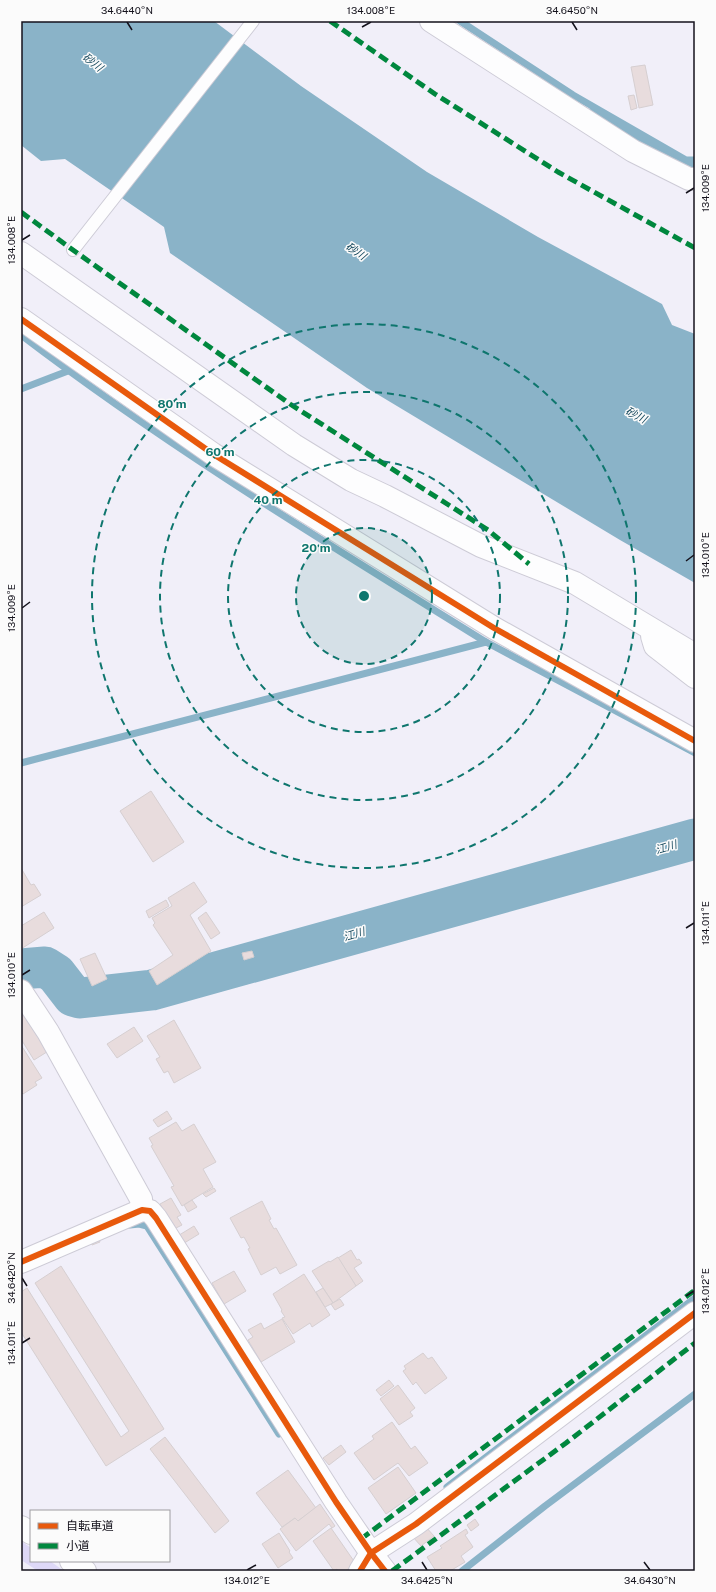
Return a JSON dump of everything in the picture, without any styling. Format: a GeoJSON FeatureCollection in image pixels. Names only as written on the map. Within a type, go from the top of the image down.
{"type":"FeatureCollection","features":[{"type":"Feature","properties":{"kind":"street"},"geometry":{"type":"LineString","coordinates":[[430,21],[633,151],[689,179],[695,179]]}},
{"type":"Feature","properties":{"kind":"street"},"geometry":{"type":"LineString","coordinates":[[21,253],[294,445],[345,476],[481,546],[575,583],[695,655]]}},
{"type":"Feature","properties":{"kind":"street"},"geometry":{"type":"LineString","coordinates":[[21,319],[220,458],[494,628],[695,741]]}},
{"type":"Feature","properties":{"kind":"street"},"geometry":{"type":"LineString","coordinates":[[649,627],[655,646],[695,676]]}},
{"type":"Feature","properties":{"kind":"street"},"geometry":{"type":"LineString","coordinates":[[21,991],[48,1032],[141,1199],[142,1210]]}},
{"type":"Feature","properties":{"kind":"street"},"geometry":{"type":"LineString","coordinates":[[21,1262],[142,1210],[150,1211],[156,1218],[336,1502],[366,1562],[385,1571]]}},
{"type":"Feature","properties":{"kind":"street"},"geometry":{"type":"LineString","coordinates":[[366,1562],[695,1313]]}},
{"type":"Feature","properties":{"kind":"street"},"geometry":{"type":"LineString","coordinates":[[21,1527],[30,1533]]}},
{"type":"Feature","properties":{"kind":"street"},"geometry":{"type":"LineString","coordinates":[[72,1562],[86,1571]]}},
{"type":"Feature","properties":{"kind":"lane"},"geometry":{"type":"LineString","coordinates":[[73,250],[253,21]]}},
{"type":"Feature","properties":{"kind":"shaded area"},"geometry":{"type":"Polygon","coordinates":[[[21,1541],[30,1547],[30,1562],[51,1562],[64,1571],[38,1571],[21,1560],[21,1541]]]}},
{"type":"Feature","properties":{"kind":"water","name":"砂川"},"geometry":{"type":"Polygon","coordinates":[[[21,21],[214,21],[301,86],[427,172],[538,237],[662,304],[672,325],[695,334],[695,583],[620,540],[367,388],[170,253],[164,227],[65,159],[41,161],[21,145],[21,21]]]}},
{"type":"Feature","properties":{"kind":"building"},"geometry":{"type":"Polygon","coordinates":[[[645,65],[653,105],[639,108],[631,67],[645,65]]]}},
{"type":"Feature","properties":{"kind":"building"},"geometry":{"type":"Polygon","coordinates":[[[634,95],[637,108],[631,110],[628,96],[634,95]]]}},
{"type":"Feature","properties":{"kind":"building"},"geometry":{"type":"Polygon","coordinates":[[[151,791],[184,842],[153,862],[120,811],[151,791]]]}},
{"type":"Feature","properties":{"kind":"building"},"geometry":{"type":"Polygon","coordinates":[[[21,868],[31,885],[34,884],[41,895],[21,907],[21,868]]]}},
{"type":"Feature","properties":{"kind":"building"},"geometry":{"type":"Polygon","coordinates":[[[194,882],[207,902],[190,915],[211,951],[157,985],[149,971],[173,955],[153,925],[155,923],[152,918],[172,906],[168,898],[194,882]]]}},
{"type":"Feature","properties":{"kind":"building"},"geometry":{"type":"Polygon","coordinates":[[[166,900],[169,906],[149,918],[146,911],[166,900]]]}},
{"type":"Feature","properties":{"kind":"building"},"geometry":{"type":"Polygon","coordinates":[[[44,912],[54,928],[21,949],[21,926],[44,912]]]}},
{"type":"Feature","properties":{"kind":"building"},"geometry":{"type":"Polygon","coordinates":[[[206,912],[220,933],[211,939],[198,918],[206,912]]]}},
{"type":"Feature","properties":{"kind":"building"},"geometry":{"type":"Polygon","coordinates":[[[252,951],[254,957],[244,960],[242,953],[252,951]]]}},
{"type":"Feature","properties":{"kind":"building"},"geometry":{"type":"Polygon","coordinates":[[[95,953],[107,979],[92,986],[80,959],[95,953]]]}},
{"type":"Feature","properties":{"kind":"building"},"geometry":{"type":"Polygon","coordinates":[[[21,1005],[50,1050],[34,1060],[21,1039],[21,1005]]]}},
{"type":"Feature","properties":{"kind":"building"},"geometry":{"type":"Polygon","coordinates":[[[174,1020],[201,1068],[174,1083],[168,1071],[164,1073],[156,1059],[160,1057],[147,1036],[174,1020]]]}},
{"type":"Feature","properties":{"kind":"building"},"geometry":{"type":"Polygon","coordinates":[[[134,1027],[143,1041],[117,1058],[107,1044],[134,1027]]]}},
{"type":"Feature","properties":{"kind":"building"},"geometry":{"type":"Polygon","coordinates":[[[21,1045],[42,1078],[35,1082],[37,1085],[23,1094],[21,1092],[21,1045]]]}},
{"type":"Feature","properties":{"kind":"building"},"geometry":{"type":"Polygon","coordinates":[[[167,1111],[172,1119],[158,1127],[153,1120],[167,1111]]]}},
{"type":"Feature","properties":{"kind":"building"},"geometry":{"type":"Polygon","coordinates":[[[176,1122],[182,1131],[194,1124],[216,1162],[203,1169],[213,1187],[182,1206],[171,1187],[174,1186],[151,1146],[153,1145],[149,1138],[176,1122]]]}},
{"type":"Feature","properties":{"kind":"building"},"geometry":{"type":"Polygon","coordinates":[[[214,1188],[216,1191],[206,1197],[203,1194],[214,1188]]]}},
{"type":"Feature","properties":{"kind":"building"},"geometry":{"type":"Polygon","coordinates":[[[171,1198],[181,1215],[177,1217],[182,1225],[174,1229],[160,1204],[171,1198]]]}},
{"type":"Feature","properties":{"kind":"building"},"geometry":{"type":"Polygon","coordinates":[[[192,1200],[197,1207],[188,1212],[184,1205],[192,1200]]]}},
{"type":"Feature","properties":{"kind":"building"},"geometry":{"type":"Polygon","coordinates":[[[262,1201],[271,1219],[269,1220],[274,1229],[276,1228],[297,1265],[280,1274],[276,1267],[261,1275],[248,1249],[250,1248],[244,1237],[241,1238],[230,1218],[262,1201]]]}},
{"type":"Feature","properties":{"kind":"building"},"geometry":{"type":"Polygon","coordinates":[[[194,1226],[199,1234],[181,1245],[176,1237],[194,1226]]]}},
{"type":"Feature","properties":{"kind":"building"},"geometry":{"type":"Polygon","coordinates":[[[98,1236],[100,1242],[92,1245],[90,1240],[98,1236]]]}},
{"type":"Feature","properties":{"kind":"building"},"geometry":{"type":"Polygon","coordinates":[[[351,1250],[357,1260],[359,1259],[362,1263],[354,1268],[363,1281],[356,1286],[338,1258],[351,1250]]]}},
{"type":"Feature","properties":{"kind":"building"},"geometry":{"type":"Polygon","coordinates":[[[338,1257],[356,1286],[333,1303],[312,1271],[338,1257]]]}},
{"type":"Feature","properties":{"kind":"building"},"geometry":{"type":"Polygon","coordinates":[[[61,1266],[164,1429],[106,1466],[21,1332],[21,1292],[27,1288],[121,1437],[129,1431],[35,1283],[61,1266]]]}},
{"type":"Feature","properties":{"kind":"building"},"geometry":{"type":"Polygon","coordinates":[[[234,1271],[246,1291],[224,1304],[212,1283],[234,1271]]]}},
{"type":"Feature","properties":{"kind":"building"},"geometry":{"type":"Polygon","coordinates":[[[304,1274],[330,1315],[312,1327],[310,1323],[293,1334],[282,1318],[285,1317],[273,1294],[304,1274]]]}},
{"type":"Feature","properties":{"kind":"building"},"geometry":{"type":"Polygon","coordinates":[[[323,1288],[333,1303],[325,1307],[316,1292],[323,1288]]]}},
{"type":"Feature","properties":{"kind":"building"},"geometry":{"type":"Polygon","coordinates":[[[340,1299],[344,1305],[335,1310],[331,1304],[340,1299]]]}},
{"type":"Feature","properties":{"kind":"building"},"geometry":{"type":"Polygon","coordinates":[[[282,1319],[295,1342],[261,1362],[248,1340],[253,1337],[248,1330],[261,1323],[264,1329],[282,1319]]]}},
{"type":"Feature","properties":{"kind":"building"},"geometry":{"type":"Polygon","coordinates":[[[423,1353],[428,1359],[432,1357],[447,1378],[425,1394],[416,1382],[413,1385],[403,1371],[406,1369],[404,1366],[423,1353]]]}},
{"type":"Feature","properties":{"kind":"building"},"geometry":{"type":"Polygon","coordinates":[[[389,1380],[394,1386],[381,1396],[376,1390],[389,1380]]]}},
{"type":"Feature","properties":{"kind":"building"},"geometry":{"type":"Polygon","coordinates":[[[398,1385],[415,1408],[410,1412],[413,1416],[399,1425],[380,1399],[398,1385]]]}},
{"type":"Feature","properties":{"kind":"building"},"geometry":{"type":"Polygon","coordinates":[[[392,1422],[411,1449],[415,1446],[428,1463],[409,1476],[398,1463],[374,1480],[354,1453],[374,1439],[372,1436],[392,1422]]]}},
{"type":"Feature","properties":{"kind":"building"},"geometry":{"type":"Polygon","coordinates":[[[165,1437],[229,1521],[215,1533],[150,1449],[165,1437]]]}},
{"type":"Feature","properties":{"kind":"building"},"geometry":{"type":"Polygon","coordinates":[[[341,1445],[346,1452],[329,1465],[323,1458],[341,1445]]]}},
{"type":"Feature","properties":{"kind":"building"},"geometry":{"type":"Polygon","coordinates":[[[398,1467],[416,1493],[386,1514],[368,1488],[398,1467]]]}},
{"type":"Feature","properties":{"kind":"building"},"geometry":{"type":"Polygon","coordinates":[[[288,1470],[316,1508],[298,1521],[295,1518],[282,1527],[256,1493],[288,1470]]]}},
{"type":"Feature","properties":{"kind":"building"},"geometry":{"type":"Polygon","coordinates":[[[320,1504],[335,1526],[332,1528],[329,1524],[296,1551],[280,1529],[295,1518],[298,1521],[320,1504]]]}},
{"type":"Feature","properties":{"kind":"building"},"geometry":{"type":"Polygon","coordinates":[[[475,1519],[479,1525],[471,1531],[467,1525],[475,1519]]]}},
{"type":"Feature","properties":{"kind":"building"},"geometry":{"type":"Polygon","coordinates":[[[425,1526],[434,1536],[421,1546],[412,1536],[425,1526]]]}},
{"type":"Feature","properties":{"kind":"building"},"geometry":{"type":"Polygon","coordinates":[[[331,1528],[356,1564],[345,1571],[338,1571],[337,1569],[334,1571],[313,1541],[331,1528]]]}},
{"type":"Feature","properties":{"kind":"building"},"geometry":{"type":"Polygon","coordinates":[[[466,1529],[468,1533],[465,1535],[473,1547],[461,1556],[465,1562],[450,1571],[436,1571],[427,1557],[442,1548],[440,1546],[466,1529]]]}},
{"type":"Feature","properties":{"kind":"building"},"geometry":{"type":"Polygon","coordinates":[[[279,1533],[293,1558],[278,1568],[262,1544],[279,1533]]]}},
{"type":"Feature","properties":{"kind":"waterway"},"geometry":{"type":"LineString","coordinates":[[460,21],[573,95],[686,160],[695,160]]}},
{"type":"Feature","properties":{"kind":"waterway"},"geometry":{"type":"LineString","coordinates":[[591,112],[684,165],[695,166]]}},
{"type":"Feature","properties":{"kind":"waterway"},"geometry":{"type":"LineString","coordinates":[[21,335],[77,377],[192,456],[308,532],[486,642]]}},
{"type":"Feature","properties":{"kind":"waterway"},"geometry":{"type":"LineString","coordinates":[[21,389],[68,371]]}},
{"type":"Feature","properties":{"kind":"waterway"},"geometry":{"type":"LineString","coordinates":[[21,763],[486,642],[695,753]]}},
{"type":"Feature","properties":{"kind":"waterway","name":"江川"},"geometry":{"type":"LineString","coordinates":[[21,969],[45,967],[56,974],[73,996],[80,998],[152,990],[695,839]]}},
{"type":"Feature","properties":{"kind":"waterway"},"geometry":{"type":"LineString","coordinates":[[130,1225],[139,1224],[147,1226],[279,1434]]}},
{"type":"Feature","properties":{"kind":"waterway"},"geometry":{"type":"LineString","coordinates":[[447,1487],[695,1298]]}},
{"type":"Feature","properties":{"kind":"waterway"},"geometry":{"type":"LineString","coordinates":[[462,1571],[545,1506],[695,1394]]}},
{"type":"Feature","properties":{"kind":"marked path"},"geometry":{"type":"LineString","coordinates":[[330,21],[435,94],[558,172],[695,248]]}},
{"type":"Feature","properties":{"kind":"marked path"},"geometry":{"type":"LineString","coordinates":[[21,212],[290,404],[488,530],[529,564]]}},
{"type":"Feature","properties":{"kind":"marked path"},"geometry":{"type":"LineString","coordinates":[[361,1539],[695,1290]]}},
{"type":"Feature","properties":{"kind":"marked path"},"geometry":{"type":"LineString","coordinates":[[392,1571],[566,1443],[695,1343]]}},
{"type":"Feature","properties":{"kind":"cycle path"},"geometry":{"type":"LineString","coordinates":[[21,319],[213,454],[494,628],[695,741]]}},
{"type":"Feature","properties":{"kind":"cycle path"},"geometry":{"type":"LineString","coordinates":[[21,1262],[142,1210],[150,1211],[156,1218],[336,1502],[385,1571]]}},
{"type":"Feature","properties":{"kind":"cycle path"},"geometry":{"type":"LineString","coordinates":[[360,1571],[371,1553],[416,1524],[695,1313]]}}]}
